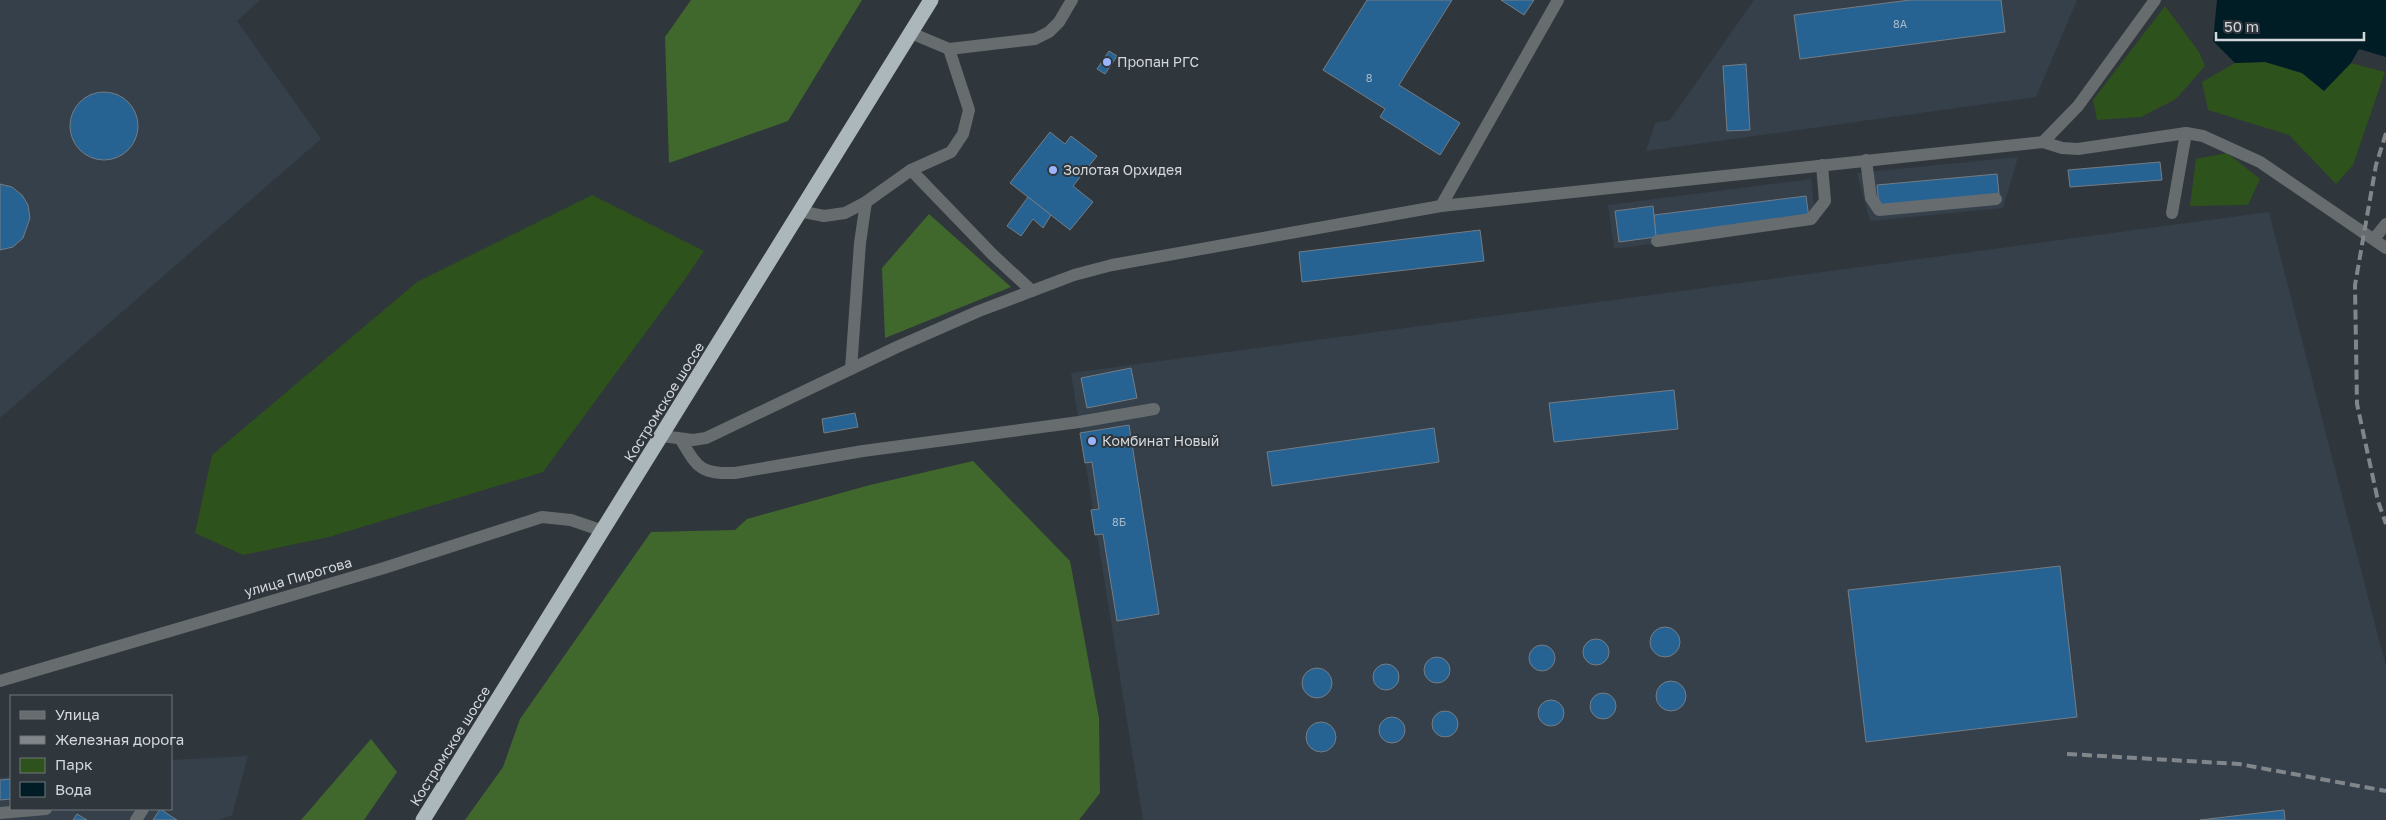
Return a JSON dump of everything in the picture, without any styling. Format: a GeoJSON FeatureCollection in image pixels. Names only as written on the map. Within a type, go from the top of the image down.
{"type":"FeatureCollection","features":[{"type":"Feature","properties":{"kind":"highway","name":"Костромское шоссе"},"geometry":{"type":"LineString","coordinates":[[423,820],[662,436],[799,211],[932,0]]}},
{"type":"Feature","properties":{"kind":"street"},"geometry":{"type":"LineString","coordinates":[[911,33],[949,49],[1035,39],[1049,32],[1059,22],[1072,0]]}},
{"type":"Feature","properties":{"kind":"street"},"geometry":{"type":"LineString","coordinates":[[1441,206],[1558,0]]}},
{"type":"Feature","properties":{"kind":"street"},"geometry":{"type":"LineString","coordinates":[[2043,142],[2078,106],[2155,0]]}},
{"type":"Feature","properties":{"kind":"street"},"geometry":{"type":"LineString","coordinates":[[799,211],[824,216],[845,213],[866,202],[911,170],[950,152],[964,134],[969,110],[949,49]]}},
{"type":"Feature","properties":{"kind":"street"},"geometry":{"type":"LineString","coordinates":[[2172,213],[2186,133]]}},
{"type":"Feature","properties":{"kind":"street"},"geometry":{"type":"LineString","coordinates":[[662,436],[681,440],[693,440],[721,432],[851,369],[971,315],[1074,275],[1157,255],[1441,206],[2043,142],[2062,148],[2078,149],[2186,133],[2203,136],[2260,162],[2386,248]]}},
{"type":"Feature","properties":{"kind":"street"},"geometry":{"type":"LineString","coordinates":[[1866,160],[1871,198],[1879,210],[1996,199]]}},
{"type":"Feature","properties":{"kind":"street"},"geometry":{"type":"LineString","coordinates":[[1657,241],[1811,219],[1825,201],[1822,165]]}},
{"type":"Feature","properties":{"kind":"street"},"geometry":{"type":"LineString","coordinates":[[911,170],[992,254],[1032,291]]}},
{"type":"Feature","properties":{"kind":"street"},"geometry":{"type":"LineString","coordinates":[[851,369],[860,243],[866,202]]}},
{"type":"Feature","properties":{"kind":"street"},"geometry":{"type":"LineString","coordinates":[[2374,239],[2386,224]]}},
{"type":"Feature","properties":{"kind":"street"},"geometry":{"type":"LineString","coordinates":[[681,440],[696,465],[717,473],[735,473],[863,451],[1079,422],[1154,409]]}},
{"type":"Feature","properties":{"kind":"street","name":"улица Пирогова"},"geometry":{"type":"LineString","coordinates":[[0,681],[384,568],[542,517],[571,520],[603,531]]}},
{"type":"Feature","properties":{"kind":"street"},"geometry":{"type":"LineString","coordinates":[[0,813],[34,810]]}},
{"type":"Feature","properties":{"kind":"shaded area"},"geometry":{"type":"Polygon","coordinates":[[[0,0],[260,0],[237,21],[321,139],[0,418],[0,0]]]}},
{"type":"Feature","properties":{"kind":"shaded area"},"geometry":{"type":"Polygon","coordinates":[[[1754,0],[2077,0],[2036,97],[1646,151],[1655,123],[1670,120],[1754,0]]]}},
{"type":"Feature","properties":{"kind":"shaded area"},"geometry":{"type":"Polygon","coordinates":[[[2018,157],[2003,208],[1870,221],[1857,173],[2018,157]]]}},
{"type":"Feature","properties":{"kind":"shaded area"},"geometry":{"type":"Polygon","coordinates":[[[1811,179],[1816,222],[1614,249],[1608,205],[1811,179]]]}},
{"type":"Feature","properties":{"kind":"shaded area"},"geometry":{"type":"Polygon","coordinates":[[[2269,212],[2386,667],[2386,820],[1143,820],[1071,373],[2269,212]]]}},
{"type":"Feature","properties":{"kind":"shaded area"},"geometry":{"type":"Polygon","coordinates":[[[248,756],[232,815],[220,820],[0,820],[0,778],[10,776],[10,810],[172,810],[172,760],[248,756]]]}},
{"type":"Feature","properties":{"kind":"green space"},"geometry":{"type":"Polygon","coordinates":[[[691,0],[862,0],[788,121],[669,163],[665,37],[691,0]]]}},
{"type":"Feature","properties":{"kind":"green space"},"geometry":{"type":"Polygon","coordinates":[[[2165,6],[2199,52],[2205,66],[2176,99],[2141,117],[2097,120],[2093,100],[2165,6]]]}},
{"type":"Feature","properties":{"kind":"green space"},"geometry":{"type":"Polygon","coordinates":[[[2265,62],[2302,73],[2324,91],[2351,63],[2385,72],[2353,165],[2336,184],[2289,135],[2208,110],[2202,82],[2235,63],[2265,62]]]}},
{"type":"Feature","properties":{"kind":"green space"},"geometry":{"type":"Polygon","coordinates":[[[2227,153],[2260,179],[2248,205],[2190,206],[2196,159],[2227,153]]]}},
{"type":"Feature","properties":{"kind":"green space"},"geometry":{"type":"Polygon","coordinates":[[[592,195],[704,251],[543,472],[329,537],[243,555],[195,533],[212,455],[417,282],[592,195]]]}},
{"type":"Feature","properties":{"kind":"green space"},"geometry":{"type":"Polygon","coordinates":[[[929,214],[1011,287],[885,338],[882,268],[929,214]]]}},
{"type":"Feature","properties":{"kind":"green space"},"geometry":{"type":"Polygon","coordinates":[[[973,461],[1070,561],[1099,718],[1100,793],[1079,820],[465,820],[503,767],[520,719],[651,532],[735,530],[747,519],[870,485],[973,461]]]}},
{"type":"Feature","properties":{"kind":"green space"},"geometry":{"type":"Polygon","coordinates":[[[371,739],[397,772],[364,820],[301,820],[371,739]]]}},
{"type":"Feature","properties":{"kind":"water"},"geometry":{"type":"Polygon","coordinates":[[[2217,0],[2386,0],[2386,57],[2359,49],[2351,63],[2324,91],[2302,73],[2265,62],[2235,63],[2213,41],[2217,0]]]}},
{"type":"Feature","properties":{"kind":"building"},"geometry":{"type":"Polygon","coordinates":[[[1367,0],[1452,0],[1399,85],[1460,123],[1440,155],[1380,117],[1385,109],[1323,70],[1367,0]]]}},
{"type":"Feature","properties":{"kind":"building"},"geometry":{"type":"Polygon","coordinates":[[[1501,0],[1534,0],[1524,15],[1501,0]]]}},
{"type":"Feature","properties":{"kind":"building"},"geometry":{"type":"Polygon","coordinates":[[[1910,0],[2001,0],[2005,32],[1800,59],[1794,15],[1910,0]]]}},
{"type":"Feature","properties":{"kind":"building","name":"Пропан РГС"},"geometry":{"type":"Polygon","coordinates":[[[1109,51],[1117,56],[1105,74],[1097,69],[1109,51]]]}},
{"type":"Feature","properties":{"kind":"building"},"geometry":{"type":"Polygon","coordinates":[[[1746,64],[1750,130],[1727,131],[1723,66],[1746,64]]]}},
{"type":"Feature","properties":{"kind":"building"},"geometry":{"type":"Polygon","coordinates":[[[104,92],[117,95],[128,102],[135,113],[138,126],[135,139],[128,150],[117,157],[104,160],[91,157],[80,150],[73,139],[70,126],[73,113],[80,102],[91,95],[104,92]]]}},
{"type":"Feature","properties":{"kind":"building","name":"Золотая Орхидея"},"geometry":{"type":"Polygon","coordinates":[[[1050,132],[1065,144],[1071,136],[1097,156],[1073,186],[1093,202],[1070,230],[1010,183],[1050,132]]]}},
{"type":"Feature","properties":{"kind":"building"},"geometry":{"type":"Polygon","coordinates":[[[2160,162],[2162,180],[2070,187],[2068,170],[2160,162]]]}},
{"type":"Feature","properties":{"kind":"building"},"geometry":{"type":"Polygon","coordinates":[[[1997,174],[1999,194],[1879,206],[1877,185],[1997,174]]]}},
{"type":"Feature","properties":{"kind":"building"},"geometry":{"type":"Polygon","coordinates":[[[0,184],[12,187],[22,195],[28,205],[30,218],[23,238],[13,247],[0,250],[0,184]]]}},
{"type":"Feature","properties":{"kind":"building"},"geometry":{"type":"Polygon","coordinates":[[[1806,196],[1809,218],[1656,237],[1654,215],[1806,196]]]}},
{"type":"Feature","properties":{"kind":"building"},"geometry":{"type":"Polygon","coordinates":[[[1028,197],[1051,215],[1043,228],[1033,219],[1021,236],[1007,226],[1028,197]]]}},
{"type":"Feature","properties":{"kind":"building"},"geometry":{"type":"Polygon","coordinates":[[[1653,206],[1656,237],[1619,242],[1615,211],[1653,206]]]}},
{"type":"Feature","properties":{"kind":"building"},"geometry":{"type":"Polygon","coordinates":[[[1480,230],[1484,261],[1302,282],[1299,252],[1480,230]]]}},
{"type":"Feature","properties":{"kind":"building"},"geometry":{"type":"Polygon","coordinates":[[[1131,368],[1137,398],[1087,408],[1081,378],[1131,368]]]}},
{"type":"Feature","properties":{"kind":"building"},"geometry":{"type":"Polygon","coordinates":[[[1674,390],[1678,429],[1554,442],[1549,403],[1674,390]]]}},
{"type":"Feature","properties":{"kind":"building"},"geometry":{"type":"Polygon","coordinates":[[[855,413],[858,427],[824,433],[822,419],[855,413]]]}},
{"type":"Feature","properties":{"kind":"building"},"geometry":{"type":"Polygon","coordinates":[[[1129,425],[1159,614],[1117,621],[1103,534],[1095,535],[1091,510],[1099,509],[1092,462],[1085,463],[1080,433],[1129,425]]]}},
{"type":"Feature","properties":{"kind":"building"},"geometry":{"type":"Polygon","coordinates":[[[1434,428],[1439,462],[1272,486],[1267,452],[1434,428]]]}},
{"type":"Feature","properties":{"kind":"building"},"geometry":{"type":"Polygon","coordinates":[[[2060,566],[2077,717],[1866,742],[1848,590],[2060,566]]]}},
{"type":"Feature","properties":{"kind":"building"},"geometry":{"type":"Polygon","coordinates":[[[1665,627],[1676,631],[1680,642],[1676,653],[1665,657],[1654,653],[1650,642],[1654,631],[1665,627]]]}},
{"type":"Feature","properties":{"kind":"building"},"geometry":{"type":"Polygon","coordinates":[[[1596,639],[1605,643],[1609,652],[1605,661],[1596,665],[1587,661],[1583,652],[1587,643],[1596,639]]]}},
{"type":"Feature","properties":{"kind":"building"},"geometry":{"type":"Polygon","coordinates":[[[1542,645],[1551,649],[1555,658],[1551,667],[1542,671],[1533,667],[1529,658],[1533,649],[1542,645]]]}},
{"type":"Feature","properties":{"kind":"building"},"geometry":{"type":"Polygon","coordinates":[[[1437,657],[1446,661],[1450,670],[1446,679],[1437,683],[1428,679],[1424,670],[1428,661],[1437,657]]]}},
{"type":"Feature","properties":{"kind":"building"},"geometry":{"type":"Polygon","coordinates":[[[1386,664],[1395,668],[1399,677],[1395,686],[1386,690],[1377,686],[1373,677],[1377,668],[1386,664]]]}},
{"type":"Feature","properties":{"kind":"building"},"geometry":{"type":"Polygon","coordinates":[[[1317,668],[1328,672],[1332,683],[1328,694],[1317,698],[1306,694],[1302,683],[1306,672],[1317,668]]]}},
{"type":"Feature","properties":{"kind":"building"},"geometry":{"type":"Polygon","coordinates":[[[1671,681],[1682,685],[1686,696],[1682,707],[1671,711],[1660,707],[1656,696],[1660,685],[1671,681]]]}},
{"type":"Feature","properties":{"kind":"building"},"geometry":{"type":"Polygon","coordinates":[[[1603,693],[1612,697],[1616,706],[1612,715],[1603,719],[1594,715],[1590,706],[1594,697],[1603,693]]]}},
{"type":"Feature","properties":{"kind":"building"},"geometry":{"type":"Polygon","coordinates":[[[1551,700],[1560,704],[1564,713],[1560,722],[1551,726],[1542,722],[1538,713],[1542,704],[1551,700]]]}},
{"type":"Feature","properties":{"kind":"building"},"geometry":{"type":"Polygon","coordinates":[[[1445,711],[1454,715],[1458,724],[1454,733],[1445,737],[1436,733],[1432,724],[1436,715],[1445,711]]]}},
{"type":"Feature","properties":{"kind":"building"},"geometry":{"type":"Polygon","coordinates":[[[1392,717],[1401,721],[1405,730],[1401,739],[1392,743],[1383,739],[1379,730],[1383,721],[1392,717]]]}},
{"type":"Feature","properties":{"kind":"building"},"geometry":{"type":"Polygon","coordinates":[[[1321,722],[1332,726],[1336,737],[1332,748],[1321,752],[1310,748],[1306,737],[1310,726],[1321,722]]]}},
{"type":"Feature","properties":{"kind":"building"},"geometry":{"type":"Polygon","coordinates":[[[10,779],[10,799],[0,800],[0,780],[10,779]]]}},
{"type":"Feature","properties":{"kind":"building"},"geometry":{"type":"Polygon","coordinates":[[[159,810],[162,810],[177,820],[153,820],[159,810]]]}},
{"type":"Feature","properties":{"kind":"building"},"geometry":{"type":"Polygon","coordinates":[[[2284,810],[2285,820],[2200,820],[2284,810]]]}},
{"type":"Feature","properties":{"kind":"building"},"geometry":{"type":"Polygon","coordinates":[[[77,814],[87,820],[73,820],[77,814]]]}},
{"type":"Feature","properties":{"kind":"railway"},"geometry":{"type":"LineString","coordinates":[[2386,133],[2376,165],[2355,285],[2357,404],[2378,501],[2386,524]]}},
{"type":"Feature","properties":{"kind":"railway"},"geometry":{"type":"LineString","coordinates":[[2067,754],[2239,764],[2386,791]]}},
{"type":"Feature","properties":{"kind":"place","name":"Пропан РГС"},"geometry":{"type":"Point","coordinates":[1107,62]}},
{"type":"Feature","properties":{"kind":"place","name":"Золотая Орхидея"},"geometry":{"type":"Point","coordinates":[1053,170]}},
{"type":"Feature","properties":{"kind":"place","name":"Комбинат Новый"},"geometry":{"type":"Point","coordinates":[1092,441]}}]}
